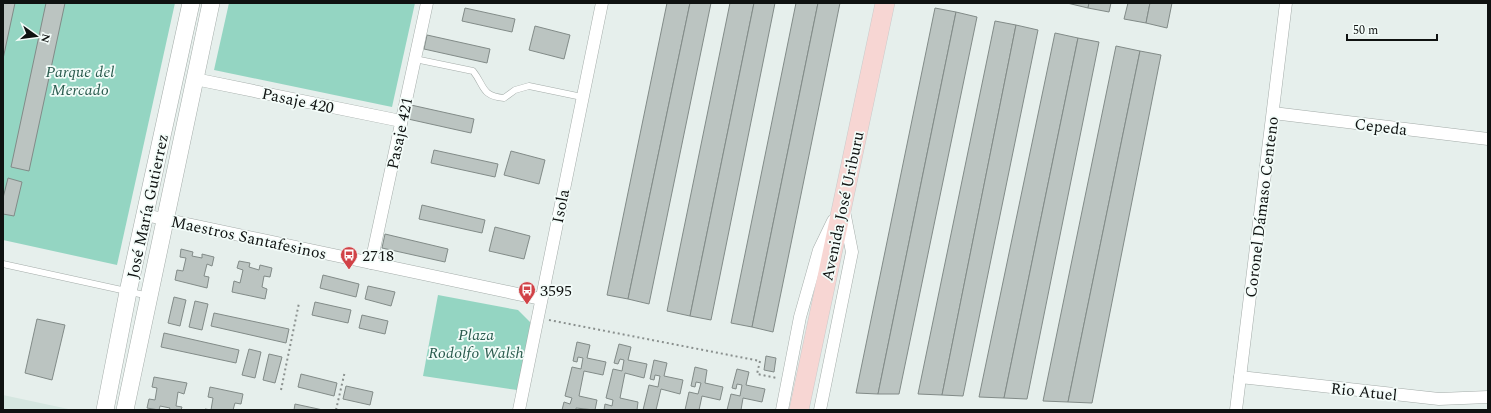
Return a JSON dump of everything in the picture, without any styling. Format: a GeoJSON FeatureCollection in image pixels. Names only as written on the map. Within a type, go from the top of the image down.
{"type":"FeatureCollection","features":[{"type":"Feature","properties":{"kind":"main road","name":"Avenida José Uriburu"},"geometry":{"type":"LineString","coordinates":[[800,410],[885,3]]}},
{"type":"Feature","properties":{"kind":"street","name":"José María Gutierrez"},"geometry":{"type":"LineString","coordinates":[[105,410],[128,292],[191,3]]}},
{"type":"Feature","properties":{"kind":"street","name":"José María Gutierrez"},"geometry":{"type":"LineString","coordinates":[[125,410],[164,219],[211,3]]}},
{"type":"Feature","properties":{"kind":"street","name":"Pasaje 421"},"geometry":{"type":"LineString","coordinates":[[371,263],[427,3]]}},
{"type":"Feature","properties":{"kind":"street","name":"Isola"},"geometry":{"type":"LineString","coordinates":[[519,410],[602,3]]}},
{"type":"Feature","properties":{"kind":"street","name":"Coronel Dámaso Centeno"},"geometry":{"type":"LineString","coordinates":[[1236,410],[1286,3]]}},
{"type":"Feature","properties":{"kind":"street","name":"Pasaje 420"},"geometry":{"type":"LineString","coordinates":[[195,79],[401,121]]}},
{"type":"Feature","properties":{"kind":"street","name":"Cepeda"},"geometry":{"type":"LineString","coordinates":[[1273,113],[1488,139]]}},
{"type":"Feature","properties":{"kind":"street"},"geometry":{"type":"LineString","coordinates":[[782,410],[800,317],[819,250],[843,202]]}},
{"type":"Feature","properties":{"kind":"street"},"geometry":{"type":"LineString","coordinates":[[820,410],[852,252],[843,202]]}},
{"type":"Feature","properties":{"kind":"street","name":"Maestros Santafesinos"},"geometry":{"type":"LineString","coordinates":[[145,215],[542,299]]}},
{"type":"Feature","properties":{"kind":"street","name":"Rio Atuel"},"geometry":{"type":"LineString","coordinates":[[1240,377],[1439,399],[1488,397]]}},
{"type":"Feature","properties":{"kind":"lane"},"geometry":{"type":"LineString","coordinates":[[415,59],[473,71],[480,80],[484,91],[493,97],[504,98],[515,90],[529,86],[582,97]]}},
{"type":"Feature","properties":{"kind":"lane"},"geometry":{"type":"LineString","coordinates":[[3,264],[148,296]]}},
{"type":"Feature","properties":{"kind":"path"},"geometry":{"type":"LineString","coordinates":[[281,390],[299,303]]}},
{"type":"Feature","properties":{"kind":"path"},"geometry":{"type":"LineString","coordinates":[[538,317],[760,361],[757,374],[788,380]]}},
{"type":"Feature","properties":{"kind":"path"},"geometry":{"type":"LineString","coordinates":[[336,410],[345,371]]}},
{"type":"Feature","properties":{"kind":"shaded area"},"geometry":{"type":"Polygon","coordinates":[[[3,395],[73,410],[3,410],[3,395]]]}},
{"type":"Feature","properties":{"kind":"green space","name":"Parque del Mercado"},"geometry":{"type":"Polygon","coordinates":[[[3,3],[175,3],[117,265],[3,240],[3,3]]]}},
{"type":"Feature","properties":{"kind":"green space"},"geometry":{"type":"Polygon","coordinates":[[[229,3],[415,3],[392,107],[214,70],[229,3]]]}},
{"type":"Feature","properties":{"kind":"green space","name":"Plaza Rodolfo Walsh"},"geometry":{"type":"Polygon","coordinates":[[[438,295],[518,310],[531,323],[517,390],[423,376],[438,295]]]}},
{"type":"Feature","properties":{"kind":"building"},"geometry":{"type":"Polygon","coordinates":[[[3,3],[15,3],[3,59],[3,3]]]}},
{"type":"Feature","properties":{"kind":"building"},"geometry":{"type":"Polygon","coordinates":[[[46,3],[65,3],[29,171],[11,167],[46,3]]]}},
{"type":"Feature","properties":{"kind":"building"},"geometry":{"type":"Polygon","coordinates":[[[667,3],[690,3],[628,299],[607,295],[667,3]]]}},
{"type":"Feature","properties":{"kind":"building"},"geometry":{"type":"Polygon","coordinates":[[[690,3],[711,3],[649,304],[628,299],[690,3]]]}},
{"type":"Feature","properties":{"kind":"building"},"geometry":{"type":"Polygon","coordinates":[[[730,3],[754,3],[690,316],[667,311],[730,3]]]}},
{"type":"Feature","properties":{"kind":"building"},"geometry":{"type":"Polygon","coordinates":[[[754,3],[775,3],[711,320],[690,316],[754,3]]]}},
{"type":"Feature","properties":{"kind":"building"},"geometry":{"type":"Polygon","coordinates":[[[796,3],[818,3],[752,327],[731,323],[796,3]]]}},
{"type":"Feature","properties":{"kind":"building"},"geometry":{"type":"Polygon","coordinates":[[[818,3],[840,3],[773,332],[752,327],[818,3]]]}},
{"type":"Feature","properties":{"kind":"building"},"geometry":{"type":"Polygon","coordinates":[[[1067,3],[1089,3],[1088,8],[1067,3]]]}},
{"type":"Feature","properties":{"kind":"building"},"geometry":{"type":"Polygon","coordinates":[[[1089,3],[1111,3],[1109,12],[1088,8],[1089,3]]]}},
{"type":"Feature","properties":{"kind":"building"},"geometry":{"type":"Polygon","coordinates":[[[1128,3],[1150,3],[1146,23],[1124,19],[1128,3]]]}},
{"type":"Feature","properties":{"kind":"building"},"geometry":{"type":"Polygon","coordinates":[[[1150,3],[1172,3],[1167,28],[1146,23],[1150,3]]]}},
{"type":"Feature","properties":{"kind":"building"},"geometry":{"type":"Polygon","coordinates":[[[465,8],[515,19],[512,32],[462,21],[465,8]]]}},
{"type":"Feature","properties":{"kind":"building"},"geometry":{"type":"Polygon","coordinates":[[[935,8],[956,12],[878,394],[856,393],[935,8]]]}},
{"type":"Feature","properties":{"kind":"building"},"geometry":{"type":"Polygon","coordinates":[[[956,12],[977,17],[899,394],[878,394],[956,12]]]}},
{"type":"Feature","properties":{"kind":"building"},"geometry":{"type":"Polygon","coordinates":[[[995,21],[1016,25],[942,395],[918,394],[995,21]]]}},
{"type":"Feature","properties":{"kind":"building"},"geometry":{"type":"Polygon","coordinates":[[[1016,25],[1038,30],[963,396],[942,395],[1016,25]]]}},
{"type":"Feature","properties":{"kind":"building"},"geometry":{"type":"Polygon","coordinates":[[[535,26],[570,35],[564,59],[529,50],[535,26]]]}},
{"type":"Feature","properties":{"kind":"building"},"geometry":{"type":"Polygon","coordinates":[[[1055,33],[1078,38],[1004,398],[979,397],[1055,33]]]}},
{"type":"Feature","properties":{"kind":"building"},"geometry":{"type":"Polygon","coordinates":[[[427,35],[490,49],[487,63],[424,49],[427,35]]]}},
{"type":"Feature","properties":{"kind":"building"},"geometry":{"type":"Polygon","coordinates":[[[1078,38],[1099,42],[1027,399],[1004,398],[1078,38]]]}},
{"type":"Feature","properties":{"kind":"building"},"geometry":{"type":"Polygon","coordinates":[[[1116,46],[1140,51],[1068,402],[1043,401],[1116,46]]]}},
{"type":"Feature","properties":{"kind":"building"},"geometry":{"type":"Polygon","coordinates":[[[1140,51],[1161,55],[1092,403],[1068,402],[1140,51]]]}},
{"type":"Feature","properties":{"kind":"building"},"geometry":{"type":"Polygon","coordinates":[[[411,105],[474,119],[471,133],[408,119],[411,105]]]}},
{"type":"Feature","properties":{"kind":"building"},"geometry":{"type":"Polygon","coordinates":[[[434,150],[498,164],[495,177],[431,163],[434,150]]]}},
{"type":"Feature","properties":{"kind":"building"},"geometry":{"type":"Polygon","coordinates":[[[511,151],[545,160],[539,184],[504,175],[511,151]]]}},
{"type":"Feature","properties":{"kind":"building"},"geometry":{"type":"Polygon","coordinates":[[[8,178],[22,182],[14,216],[3,214],[3,198],[8,178]]]}},
{"type":"Feature","properties":{"kind":"building"},"geometry":{"type":"Polygon","coordinates":[[[422,205],[485,220],[482,233],[419,219],[422,205]]]}},
{"type":"Feature","properties":{"kind":"building"},"geometry":{"type":"Polygon","coordinates":[[[495,227],[530,236],[524,259],[489,251],[495,227]]]}},
{"type":"Feature","properties":{"kind":"building"},"geometry":{"type":"Polygon","coordinates":[[[385,234],[448,249],[445,262],[382,248],[385,234]]]}},
{"type":"Feature","properties":{"kind":"building"},"geometry":{"type":"Polygon","coordinates":[[[181,249],[193,252],[192,256],[202,258],[202,254],[214,257],[212,266],[207,264],[204,276],[209,277],[207,288],[175,280],[177,270],[183,271],[186,258],[180,257],[181,249]]]}},
{"type":"Feature","properties":{"kind":"building"},"geometry":{"type":"Polygon","coordinates":[[[239,261],[250,263],[249,267],[259,270],[260,265],[272,268],[270,277],[264,276],[262,287],[267,289],[265,299],[232,292],[234,281],[240,283],[243,270],[237,268],[239,261]]]}},
{"type":"Feature","properties":{"kind":"building"},"geometry":{"type":"Polygon","coordinates":[[[323,275],[359,284],[356,297],[320,288],[323,275]]]}},
{"type":"Feature","properties":{"kind":"building"},"geometry":{"type":"Polygon","coordinates":[[[368,286],[395,292],[391,306],[365,299],[368,286]]]}},
{"type":"Feature","properties":{"kind":"building"},"geometry":{"type":"Polygon","coordinates":[[[174,297],[186,300],[180,326],[168,323],[174,297]]]}},
{"type":"Feature","properties":{"kind":"building"},"geometry":{"type":"Polygon","coordinates":[[[195,301],[208,304],[202,330],[189,327],[195,301]]]}},
{"type":"Feature","properties":{"kind":"building"},"geometry":{"type":"Polygon","coordinates":[[[315,302],[351,310],[348,323],[312,315],[315,302]]]}},
{"type":"Feature","properties":{"kind":"building"},"geometry":{"type":"Polygon","coordinates":[[[214,313],[289,329],[286,343],[211,326],[214,313]]]}},
{"type":"Feature","properties":{"kind":"building"},"geometry":{"type":"Polygon","coordinates":[[[362,315],[388,321],[385,334],[359,328],[362,315]]]}},
{"type":"Feature","properties":{"kind":"building"},"geometry":{"type":"Polygon","coordinates":[[[37,319],[65,325],[52,380],[25,373],[37,319]]]}},
{"type":"Feature","properties":{"kind":"building"},"geometry":{"type":"Polygon","coordinates":[[[164,333],[239,350],[236,363],[161,347],[164,333]]]}},
{"type":"Feature","properties":{"kind":"building"},"geometry":{"type":"Polygon","coordinates":[[[577,342],[590,345],[587,358],[606,362],[603,375],[584,371],[579,396],[597,400],[595,410],[576,408],[576,410],[562,410],[564,402],[570,404],[572,398],[565,396],[572,367],[581,369],[583,358],[578,357],[577,362],[573,361],[577,342]]]}},
{"type":"Feature","properties":{"kind":"building"},"geometry":{"type":"Polygon","coordinates":[[[619,344],[631,347],[628,360],[647,364],[644,378],[625,373],[620,398],[638,402],[637,410],[604,410],[605,404],[612,406],[613,400],[606,398],[613,369],[622,371],[624,360],[620,359],[618,364],[614,363],[619,344]]]}},
{"type":"Feature","properties":{"kind":"building"},"geometry":{"type":"Polygon","coordinates":[[[249,349],[261,352],[255,378],[242,375],[249,349]]]}},
{"type":"Feature","properties":{"kind":"building"},"geometry":{"type":"Polygon","coordinates":[[[269,354],[282,357],[275,383],[263,380],[269,354]]]}},
{"type":"Feature","properties":{"kind":"building"},"geometry":{"type":"Polygon","coordinates":[[[766,356],[776,358],[774,372],[764,370],[766,356]]]}},
{"type":"Feature","properties":{"kind":"building"},"geometry":{"type":"Polygon","coordinates":[[[654,360],[667,363],[664,376],[683,380],[680,394],[661,389],[656,410],[643,410],[649,385],[658,387],[660,376],[655,375],[654,380],[650,379],[654,360]]]}},
{"type":"Feature","properties":{"kind":"building"},"geometry":{"type":"Polygon","coordinates":[[[695,367],[707,370],[705,383],[723,387],[720,400],[702,396],[699,410],[685,410],[689,392],[698,394],[701,383],[696,382],[695,387],[691,386],[695,367]]]}},
{"type":"Feature","properties":{"kind":"building"},"geometry":{"type":"Polygon","coordinates":[[[737,369],[749,372],[746,385],[765,389],[762,402],[743,398],[741,410],[727,410],[731,394],[740,396],[742,385],[737,384],[736,389],[732,388],[737,369]]]}},
{"type":"Feature","properties":{"kind":"building"},"geometry":{"type":"Polygon","coordinates":[[[301,374],[337,383],[334,396],[298,387],[301,374]]]}},
{"type":"Feature","properties":{"kind":"building"},"geometry":{"type":"Polygon","coordinates":[[[154,377],[187,383],[184,394],[178,392],[176,406],[182,407],[181,410],[169,410],[170,408],[160,406],[159,410],[147,408],[149,399],[155,400],[157,388],[152,387],[154,377]]]}},
{"type":"Feature","properties":{"kind":"building"},"geometry":{"type":"Polygon","coordinates":[[[346,386],[373,392],[370,405],[343,399],[346,386]]]}},
{"type":"Feature","properties":{"kind":"building"},"geometry":{"type":"Polygon","coordinates":[[[210,387],[243,394],[241,404],[235,403],[233,410],[211,410],[213,398],[208,397],[210,387]]]}},
{"type":"Feature","properties":{"kind":"building"},"geometry":{"type":"Polygon","coordinates":[[[295,404],[323,410],[294,410],[295,404]]]}},
{"type":"Feature","properties":{"kind":"place","name":"2718"},"geometry":{"type":"Point","coordinates":[349,270]}},
{"type":"Feature","properties":{"kind":"place","name":"3595"},"geometry":{"type":"Point","coordinates":[527,305]}}]}
